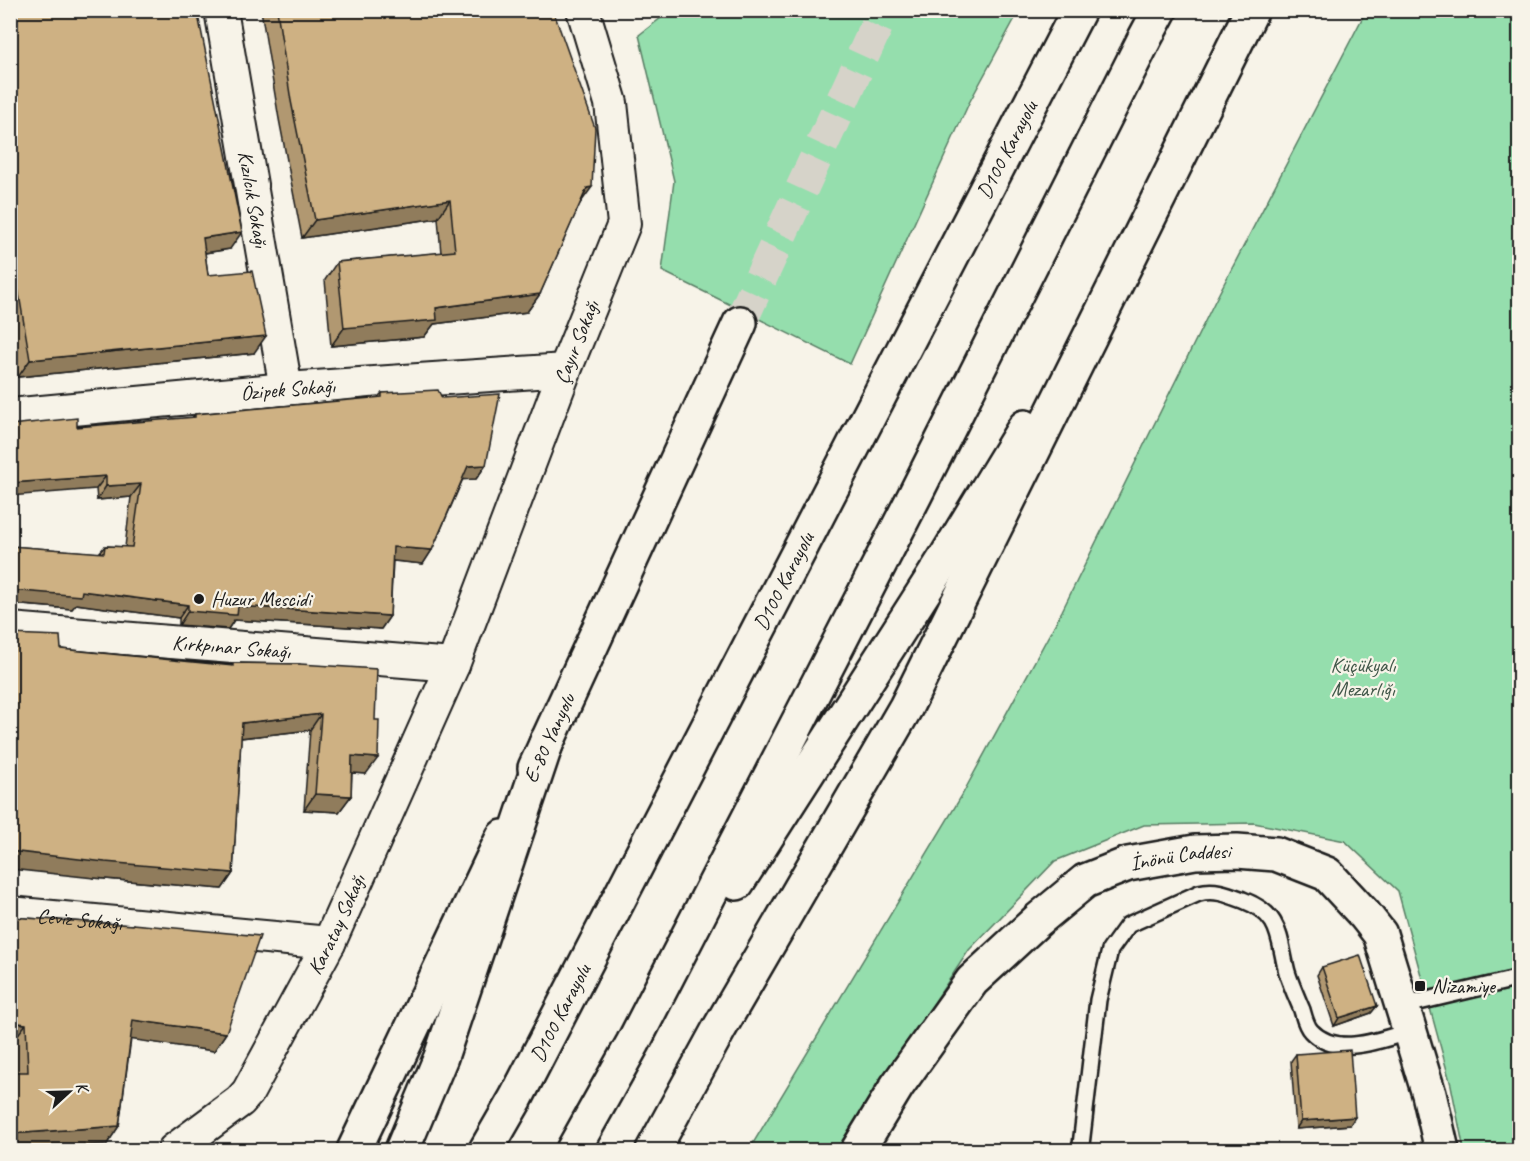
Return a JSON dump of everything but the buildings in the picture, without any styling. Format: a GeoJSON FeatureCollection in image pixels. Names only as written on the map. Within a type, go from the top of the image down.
{"type":"FeatureCollection","features":[{"type":"Feature","properties":{"kind":"main road","name":"D100 Karayolu"},"geometry":{"type":"LineString","coordinates":[[486,1150],[516,1098],[1079,10]]}},
{"type":"Feature","properties":{"kind":"main road"},"geometry":{"type":"LineString","coordinates":[[573,1150],[633,1043],[915,495],[1160,10]]}},
{"type":"Feature","properties":{"kind":"main road"},"geometry":{"type":"LineString","coordinates":[[653,1150],[719,1029],[906,707],[1252,10]]}},
{"type":"Feature","properties":{"kind":"main road"},"geometry":{"type":"LineString","coordinates":[[633,1043],[946,557],[1145,227]]}},
{"type":"Feature","properties":{"kind":"main road","name":"E-80 Yanyolu"},"geometry":{"type":"LineString","coordinates":[[354,1150],[548,741],[740,323]]}},
{"type":"Feature","properties":{"kind":"main road"},"geometry":{"type":"LineString","coordinates":[[402,1150],[441,1057],[548,741]]}},
{"type":"Feature","properties":{"kind":"main road","name":"İnönü Caddesi"},"geometry":{"type":"LineString","coordinates":[[858,1150],[897,1086],[972,981],[1038,920],[1085,881],[1128,864],[1195,852],[1237,851],[1276,854],[1327,874],[1380,934],[1429,1094],[1442,1150]]}},
{"type":"Feature","properties":{"kind":"street","name":"Kızılcık Sokağı"},"geometry":{"type":"LineString","coordinates":[[220,10],[286,389]]}},
{"type":"Feature","properties":{"kind":"street","name":"Çayır Sokağı"},"geometry":{"type":"LineString","coordinates":[[453,665],[565,370],[624,224],[611,103],[583,10]]}},
{"type":"Feature","properties":{"kind":"street","name":"Özipek Sokağı"},"geometry":{"type":"LineString","coordinates":[[10,415],[286,389],[565,370]]}},
{"type":"Feature","properties":{"kind":"street","name":"Kırkpınar Sokağı"},"geometry":{"type":"LineString","coordinates":[[10,629],[453,665]]}},
{"type":"Feature","properties":{"kind":"street","name":"Karatay Sokağı"},"geometry":{"type":"LineString","coordinates":[[174,1150],[240,1101],[248,1092],[329,943],[453,665]]}},
{"type":"Feature","properties":{"kind":"street","name":"Ceviz Sokağı"},"geometry":{"type":"LineString","coordinates":[[10,913],[329,943]]}},
{"type":"Feature","properties":{"kind":"lane"},"geometry":{"type":"LineString","coordinates":[[1081,1145],[1098,1000],[1110,950],[1128,925],[1198,893],[1223,892],[1254,904],[1274,921],[1279,931],[1288,974],[1309,1030],[1323,1041],[1338,1044],[1365,1044],[1406,1019],[1520,978]]}},
{"type":"Feature","properties":{"kind":"green space"},"geometry":{"type":"Polygon","coordinates":[[[670,11],[1019,11],[969,103],[850,364],[662,271],[674,181],[639,35],[670,11]]]}},
{"type":"Feature","properties":{"kind":"green space","name":"Küçükyalı Mezarlığı"},"geometry":{"type":"Polygon","coordinates":[[[1366,11],[1519,11],[1519,1150],[1464,1150],[1451,1085],[1398,891],[1345,841],[1254,823],[1144,825],[1055,861],[969,950],[836,1150],[749,1150],[961,797],[1062,611],[1215,301],[1366,11]]]}},
{"type":"Feature","properties":{"kind":"tunnel"},"geometry":{"type":"LineString","coordinates":[[740,323],[884,10]]}},
{"type":"Feature","properties":{"kind":"place","name":"Huzur Mescidi"},"geometry":{"type":"Point","coordinates":[199,599]}},
{"type":"Feature","properties":{"kind":"place","name":"Nizamiye"},"geometry":{"type":"Point","coordinates":[1420,986]}}]}
